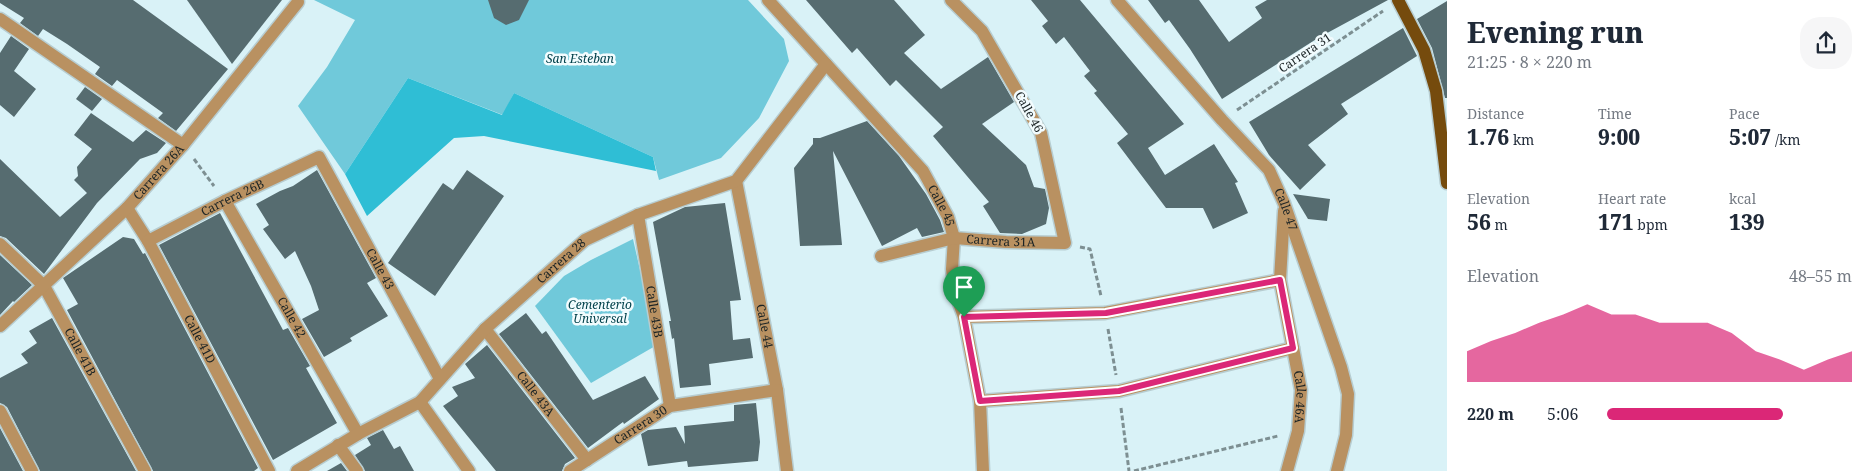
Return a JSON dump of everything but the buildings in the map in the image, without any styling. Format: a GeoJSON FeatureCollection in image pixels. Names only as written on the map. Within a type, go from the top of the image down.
{"type":"FeatureCollection","features":[{"type":"Feature","properties":{"kind":"main road"},"geometry":{"type":"LineString","coordinates":[[1398,0],[1424,50],[1436,91],[1447,183]]}},
{"type":"Feature","properties":{"kind":"street","name":"Calle 45"},"geometry":{"type":"LineString","coordinates":[[768,0],[923,170],[948,217],[954,238],[952,268],[955,292],[964,317],[980,401],[983,471]]}},
{"type":"Feature","properties":{"kind":"street","name":"Calle 46"},"geometry":{"type":"LineString","coordinates":[[951,0],[982,31],[1042,133],[1065,243]]}},
{"type":"Feature","properties":{"kind":"street","name":"Calle 47"},"geometry":{"type":"LineString","coordinates":[[1117,0],[1222,120],[1269,170],[1284,203],[1341,367],[1348,394],[1346,435],[1337,471]]}},
{"type":"Feature","properties":{"kind":"street","name":"Carrera 26A"},"geometry":{"type":"LineString","coordinates":[[0,326],[127,208],[183,145],[298,2]]}},
{"type":"Feature","properties":{"kind":"street"},"geometry":{"type":"LineString","coordinates":[[1,22],[183,145]]}},
{"type":"Feature","properties":{"kind":"street"},"geometry":{"type":"LineString","coordinates":[[736,180],[826,64]]}},
{"type":"Feature","properties":{"kind":"street","name":"Carrera 26B"},"geometry":{"type":"LineString","coordinates":[[148,241],[225,200],[319,156]]}},
{"type":"Feature","properties":{"kind":"street","name":"Calle 43"},"geometry":{"type":"LineString","coordinates":[[319,156],[440,379]]}},
{"type":"Feature","properties":{"kind":"street","name":"Carrera 28"},"geometry":{"type":"LineString","coordinates":[[297,471],[338,445],[420,402],[485,329],[584,240],[638,215],[736,180]]}},
{"type":"Feature","properties":{"kind":"street","name":"Calle 44"},"geometry":{"type":"LineString","coordinates":[[736,180],[776,390],[787,471]]}},
{"type":"Feature","properties":{"kind":"street","name":"Calle 42"},"geometry":{"type":"LineString","coordinates":[[225,200],[358,434]]}},
{"type":"Feature","properties":{"kind":"street","name":"Calle 46A"},"geometry":{"type":"LineString","coordinates":[[1284,203],[1280,280],[1300,390],[1298,431],[1287,471]]}},
{"type":"Feature","properties":{"kind":"street","name":"Calle 41D"},"geometry":{"type":"LineString","coordinates":[[127,208],[148,241],[269,471]]}},
{"type":"Feature","properties":{"kind":"street","name":"Calle 43B"},"geometry":{"type":"LineString","coordinates":[[638,215],[670,406]]}},
{"type":"Feature","properties":{"kind":"street","name":"Carrera 31A"},"geometry":{"type":"LineString","coordinates":[[881,256],[954,238],[1006,242],[1065,243]]}},
{"type":"Feature","properties":{"kind":"street","name":"Calle 41B"},"geometry":{"type":"LineString","coordinates":[[0,244],[44,286],[145,471]]}},
{"type":"Feature","properties":{"kind":"street"},"geometry":{"type":"LineString","coordinates":[[964,317],[1106,313],[1280,280]]}},
{"type":"Feature","properties":{"kind":"street","name":"Calle 43A"},"geometry":{"type":"LineString","coordinates":[[485,329],[587,460]]}},
{"type":"Feature","properties":{"kind":"street"},"geometry":{"type":"LineString","coordinates":[[980,401],[1119,391],[1293,348]]}},
{"type":"Feature","properties":{"kind":"street","name":"Carrera 30"},"geometry":{"type":"LineString","coordinates":[[570,471],[670,406],[776,390]]}},
{"type":"Feature","properties":{"kind":"street"},"geometry":{"type":"LineString","coordinates":[[420,402],[469,471]]}},
{"type":"Feature","properties":{"kind":"street"},"geometry":{"type":"LineString","coordinates":[[0,410],[32,471]]}},
{"type":"Feature","properties":{"kind":"street"},"geometry":{"type":"LineString","coordinates":[[338,445],[357,471]]}},
{"type":"Feature","properties":{"kind":"path","name":"Carrera 31"},"geometry":{"type":"LineString","coordinates":[[1222,120],[1398,0]]}},
{"type":"Feature","properties":{"kind":"path"},"geometry":{"type":"LineString","coordinates":[[183,145],[225,200]]}},
{"type":"Feature","properties":{"kind":"path"},"geometry":{"type":"LineString","coordinates":[[1090,249],[1106,313],[1119,391],[1129,471]]}},
{"type":"Feature","properties":{"kind":"path"},"geometry":{"type":"LineString","coordinates":[[1134,471],[1298,431]]}},
{"type":"Feature","properties":{"kind":"green space","name":"San Esteban"},"geometry":{"type":"Polygon","coordinates":[[[314,0],[748,0],[784,39],[789,61],[759,118],[721,158],[659,180],[653,157],[514,93],[503,115],[408,78],[345,174],[298,106],[327,67],[355,20],[314,0]]]}},
{"type":"Feature","properties":{"kind":"green space","name":"Cementerio Universal"},"geometry":{"type":"Polygon","coordinates":[[[633,239],[657,345],[591,383],[535,306],[564,276],[633,239]]]}},
{"type":"Feature","properties":{"kind":"shaded area"},"geometry":{"type":"Polygon","coordinates":[[[408,78],[502,115],[514,93],[653,157],[656,171],[484,136],[454,138],[367,216],[345,174],[408,78]]]}},
{"type":"Feature","properties":{"kind":"route"},"geometry":{"type":"LineString","coordinates":[[1280,280],[1293,348],[1119,391],[980,401],[964,317],[1106,313],[1280,280]]}}]}
